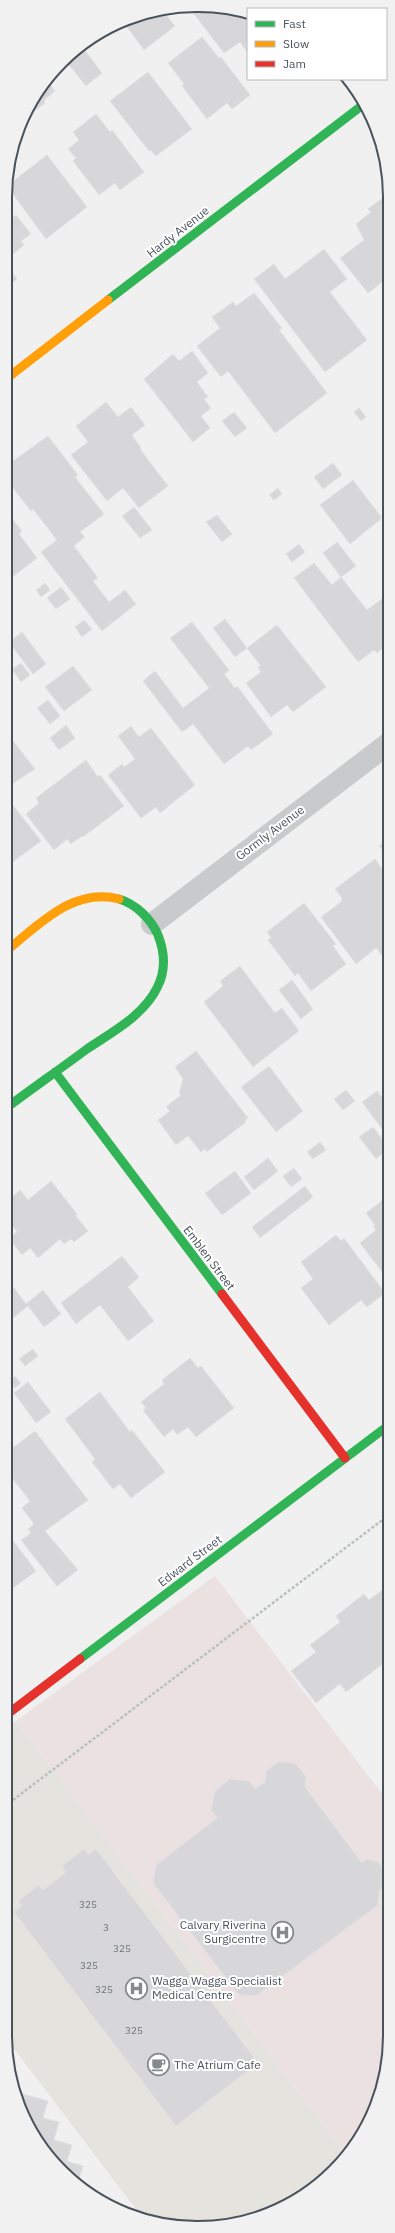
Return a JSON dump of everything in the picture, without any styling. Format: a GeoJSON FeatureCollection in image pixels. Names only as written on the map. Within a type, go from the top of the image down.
{"type":"FeatureCollection","features":[{"type":"Feature","properties":{"kind":"main road","name":"Hardy Avenue"},"geometry":{"type":"LineString","coordinates":[[12,374],[359,107]]}},
{"type":"Feature","properties":{"kind":"main road"},"geometry":{"type":"LineString","coordinates":[[12,946],[58,910],[79,899],[102,896],[124,900],[145,915],[158,933],[164,955],[162,978],[152,998],[135,1015],[12,1104]]}},
{"type":"Feature","properties":{"kind":"main road","name":"Emblen Street"},"geometry":{"type":"LineString","coordinates":[[55,1072],[344,1458]]}},
{"type":"Feature","properties":{"kind":"main road","name":"Edward Street"},"geometry":{"type":"LineString","coordinates":[[12,1711],[383,1429]]}},
{"type":"Feature","properties":{"kind":"street","name":"Gormly Avenue"},"geometry":{"type":"LineString","coordinates":[[152,924],[383,748]]}},
{"type":"Feature","properties":{"kind":"path"},"geometry":{"type":"LineString","coordinates":[[12,1801],[383,1520]]}},
{"type":"Feature","properties":{"kind":"shaded area","name":"Calvary Riverina Surgicentre"},"geometry":{"type":"Polygon","coordinates":[[[215,1576],[383,1795],[383,2048],[377,2084],[369,2106],[352,2139],[343,2150],[16,1721],[215,1576]]]}},
{"type":"Feature","properties":{"kind":"shaded area"},"geometry":{"type":"Polygon","coordinates":[[[16,1721],[343,2150],[329,2167],[301,2190],[280,2202],[246,2215],[210,2221],[185,2221],[149,2215],[137,2211],[12,2046],[12,1724],[16,1721]]]}},
{"type":"Feature","properties":{"kind":"building"},"geometry":{"type":"Polygon","coordinates":[[[193,12],[210,12],[247,18],[247,52],[240,42],[224,53],[193,12]]]}},
{"type":"Feature","properties":{"kind":"building"},"geometry":{"type":"Polygon","coordinates":[[[166,15],[175,26],[144,50],[126,26],[149,18],[166,15]]]}},
{"type":"Feature","properties":{"kind":"building"},"geometry":{"type":"Polygon","coordinates":[[[202,37],[219,58],[221,57],[250,95],[232,109],[227,103],[207,119],[182,86],[184,84],[168,63],[202,37]]]}},
{"type":"Feature","properties":{"kind":"building"},"geometry":{"type":"Polygon","coordinates":[[[85,50],[102,73],[86,86],[68,64],[85,50]]]}},
{"type":"Feature","properties":{"kind":"building"},"geometry":{"type":"Polygon","coordinates":[[[148,72],[192,129],[156,156],[150,150],[149,151],[110,101],[148,72]]]}},
{"type":"Feature","properties":{"kind":"building"},"geometry":{"type":"Polygon","coordinates":[[[50,85],[55,91],[44,100],[45,103],[32,113],[50,85]]]}},
{"type":"Feature","properties":{"kind":"building"},"geometry":{"type":"Polygon","coordinates":[[[96,114],[110,132],[112,130],[144,172],[120,190],[115,183],[99,195],[73,161],[76,158],[68,149],[79,140],[73,132],[96,114]]]}},
{"type":"Feature","properties":{"kind":"building"},"geometry":{"type":"Polygon","coordinates":[[[47,155],[87,207],[46,239],[12,193],[13,182],[47,155]]]}},
{"type":"Feature","properties":{"kind":"building"},"geometry":{"type":"Polygon","coordinates":[[[383,198],[383,283],[382,282],[368,293],[340,258],[364,240],[356,224],[371,212],[368,209],[383,198]]]}},
{"type":"Feature","properties":{"kind":"building"},"geometry":{"type":"Polygon","coordinates":[[[16,215],[31,234],[21,241],[24,245],[12,255],[12,218],[16,215]]]}},
{"type":"Feature","properties":{"kind":"building"},"geometry":{"type":"Polygon","coordinates":[[[324,249],[347,279],[330,292],[367,340],[325,372],[254,279],[274,264],[285,279],[324,249]]]}},
{"type":"Feature","properties":{"kind":"building"},"geometry":{"type":"Polygon","coordinates":[[[12,272],[17,279],[12,283],[12,272]]]}},
{"type":"Feature","properties":{"kind":"building"},"geometry":{"type":"Polygon","coordinates":[[[254,293],[282,328],[279,330],[327,393],[275,433],[228,371],[221,377],[197,346],[220,328],[212,317],[233,302],[236,306],[254,293]]]}},
{"type":"Feature","properties":{"kind":"building"},"geometry":{"type":"Polygon","coordinates":[[[192,351],[208,373],[197,382],[208,397],[204,399],[211,408],[201,416],[210,428],[193,442],[144,379],[173,354],[179,361],[192,351]]]}},
{"type":"Feature","properties":{"kind":"building"},"geometry":{"type":"Polygon","coordinates":[[[106,402],[118,417],[131,407],[145,425],[132,435],[141,448],[140,449],[168,486],[139,508],[123,488],[107,501],[71,455],[88,442],[76,426],[106,402]]]}},
{"type":"Feature","properties":{"kind":"building"},"geometry":{"type":"Polygon","coordinates":[[[359,408],[366,417],[361,421],[354,412],[359,408]]]}},
{"type":"Feature","properties":{"kind":"building"},"geometry":{"type":"Polygon","coordinates":[[[234,412],[247,428],[235,437],[222,421],[234,412]]]}},
{"type":"Feature","properties":{"kind":"building"},"geometry":{"type":"Polygon","coordinates":[[[48,436],[78,475],[75,477],[104,514],[80,532],[85,537],[74,546],[98,578],[93,581],[109,602],[125,590],[136,604],[102,631],[41,552],[57,540],[33,509],[31,511],[12,487],[12,462],[48,436]]]}},
{"type":"Feature","properties":{"kind":"building"},"geometry":{"type":"Polygon","coordinates":[[[333,463],[342,475],[323,489],[314,477],[333,463]]]}},
{"type":"Feature","properties":{"kind":"building"},"geometry":{"type":"Polygon","coordinates":[[[353,480],[382,518],[350,544],[320,505],[353,480]]]}},
{"type":"Feature","properties":{"kind":"building"},"geometry":{"type":"Polygon","coordinates":[[[278,488],[282,494],[274,500],[269,495],[278,488]]]}},
{"type":"Feature","properties":{"kind":"building"},"geometry":{"type":"Polygon","coordinates":[[[134,507],[152,530],[140,538],[122,516],[134,507]]]}},
{"type":"Feature","properties":{"kind":"building"},"geometry":{"type":"Polygon","coordinates":[[[217,515],[232,534],[222,542],[206,522],[217,515]]]}},
{"type":"Feature","properties":{"kind":"building"},"geometry":{"type":"Polygon","coordinates":[[[12,518],[22,531],[19,534],[37,558],[12,577],[12,518]]]}},
{"type":"Feature","properties":{"kind":"building"},"geometry":{"type":"Polygon","coordinates":[[[337,542],[356,566],[341,577],[323,553],[337,542]]]}},
{"type":"Feature","properties":{"kind":"building"},"geometry":{"type":"Polygon","coordinates":[[[299,544],[305,552],[292,562],[286,554],[299,544]]]}},
{"type":"Feature","properties":{"kind":"building"},"geometry":{"type":"Polygon","coordinates":[[[314,563],[332,585],[341,577],[367,610],[383,598],[383,648],[377,653],[374,650],[358,662],[294,578],[314,563]]]}},
{"type":"Feature","properties":{"kind":"building"},"geometry":{"type":"Polygon","coordinates":[[[45,583],[50,590],[41,597],[36,590],[45,583]]]}},
{"type":"Feature","properties":{"kind":"building"},"geometry":{"type":"Polygon","coordinates":[[[61,587],[70,599],[56,609],[47,598],[61,587]]]}},
{"type":"Feature","properties":{"kind":"building"},"geometry":{"type":"Polygon","coordinates":[[[225,619],[247,648],[235,657],[213,628],[225,619]]]}},
{"type":"Feature","properties":{"kind":"building"},"geometry":{"type":"Polygon","coordinates":[[[84,620],[92,629],[82,637],[75,627],[84,620]]]}},
{"type":"Feature","properties":{"kind":"building"},"geometry":{"type":"Polygon","coordinates":[[[192,622],[229,670],[224,674],[235,688],[237,686],[273,734],[251,750],[248,746],[224,764],[193,724],[182,732],[143,681],[155,671],[183,708],[209,688],[170,638],[192,622]]]}},
{"type":"Feature","properties":{"kind":"building"},"geometry":{"type":"Polygon","coordinates":[[[277,625],[326,687],[293,712],[287,705],[271,717],[246,683],[261,672],[258,667],[261,666],[247,648],[277,625]]]}},
{"type":"Feature","properties":{"kind":"building"},"geometry":{"type":"Polygon","coordinates":[[[22,632],[46,664],[33,674],[12,646],[12,640],[22,632]]]}},
{"type":"Feature","properties":{"kind":"building"},"geometry":{"type":"Polygon","coordinates":[[[21,663],[30,675],[21,682],[12,669],[21,663]]]}},
{"type":"Feature","properties":{"kind":"building"},"geometry":{"type":"Polygon","coordinates":[[[73,666],[92,690],[64,711],[45,687],[73,666]]]}},
{"type":"Feature","properties":{"kind":"building"},"geometry":{"type":"Polygon","coordinates":[[[48,700],[60,716],[50,724],[37,708],[48,700]]]}},
{"type":"Feature","properties":{"kind":"building"},"geometry":{"type":"Polygon","coordinates":[[[66,725],[75,738],[59,750],[50,738],[66,725]]]}},
{"type":"Feature","properties":{"kind":"building"},"geometry":{"type":"Polygon","coordinates":[[[131,726],[139,737],[151,728],[195,785],[160,813],[156,807],[141,818],[108,775],[122,764],[124,767],[135,759],[118,736],[131,726]]]}},
{"type":"Feature","properties":{"kind":"building"},"geometry":{"type":"Polygon","coordinates":[[[12,740],[35,769],[12,784],[12,740]]]}},
{"type":"Feature","properties":{"kind":"building"},"geometry":{"type":"Polygon","coordinates":[[[86,760],[98,777],[100,775],[124,806],[83,837],[82,836],[71,844],[67,839],[54,850],[26,814],[39,803],[36,798],[86,760]]]}},
{"type":"Feature","properties":{"kind":"building"},"geometry":{"type":"Polygon","coordinates":[[[12,804],[41,841],[12,863],[12,804]]]}},
{"type":"Feature","properties":{"kind":"building"},"geometry":{"type":"Polygon","coordinates":[[[383,843],[383,851],[379,846],[383,843]]]}},
{"type":"Feature","properties":{"kind":"building"},"geometry":{"type":"Polygon","coordinates":[[[375,859],[383,870],[383,957],[376,948],[356,964],[321,917],[341,902],[342,898],[335,889],[375,859]]]}},
{"type":"Feature","properties":{"kind":"building"},"geometry":{"type":"Polygon","coordinates":[[[304,903],[336,944],[333,946],[346,964],[311,991],[298,973],[295,976],[268,940],[271,938],[267,932],[304,903]]]}},
{"type":"Feature","properties":{"kind":"building"},"geometry":{"type":"Polygon","coordinates":[[[240,966],[275,1013],[282,1008],[299,1031],[253,1067],[204,1002],[223,986],[220,981],[240,966]]]}},
{"type":"Feature","properties":{"kind":"building"},"geometry":{"type":"Polygon","coordinates":[[[292,980],[313,1009],[301,1019],[279,990],[292,980]]]}},
{"type":"Feature","properties":{"kind":"building"},"geometry":{"type":"Polygon","coordinates":[[[196,1051],[248,1118],[245,1120],[246,1122],[207,1152],[205,1149],[201,1152],[188,1136],[176,1145],[158,1120],[170,1111],[166,1107],[181,1095],[179,1093],[183,1079],[175,1067],[196,1051]]]}},
{"type":"Feature","properties":{"kind":"building"},"geometry":{"type":"Polygon","coordinates":[[[269,1066],[303,1111],[276,1132],[241,1087],[269,1066]]]}},
{"type":"Feature","properties":{"kind":"building"},"geometry":{"type":"Polygon","coordinates":[[[346,1090],[355,1101],[343,1110],[334,1099],[346,1090]]]}},
{"type":"Feature","properties":{"kind":"building"},"geometry":{"type":"Polygon","coordinates":[[[377,1091],[383,1098],[383,1130],[362,1102],[377,1091]]]}},
{"type":"Feature","properties":{"kind":"building"},"geometry":{"type":"Polygon","coordinates":[[[373,1127],[383,1140],[383,1153],[376,1159],[359,1137],[373,1127]]]}},
{"type":"Feature","properties":{"kind":"building"},"geometry":{"type":"Polygon","coordinates":[[[320,1142],[326,1150],[313,1159],[307,1152],[320,1142]]]}},
{"type":"Feature","properties":{"kind":"building"},"geometry":{"type":"Polygon","coordinates":[[[268,1158],[278,1171],[254,1190],[244,1177],[268,1158]]]}},
{"type":"Feature","properties":{"kind":"building"},"geometry":{"type":"Polygon","coordinates":[[[294,1168],[302,1179],[291,1187],[283,1176],[294,1168]]]}},
{"type":"Feature","properties":{"kind":"building"},"geometry":{"type":"Polygon","coordinates":[[[235,1171],[251,1193],[222,1215],[205,1193],[235,1171]]]}},
{"type":"Feature","properties":{"kind":"building"},"geometry":{"type":"Polygon","coordinates":[[[51,1181],[77,1214],[75,1215],[88,1231],[74,1242],[71,1239],[64,1244],[60,1239],[38,1258],[30,1248],[22,1255],[12,1242],[12,1236],[17,1232],[12,1225],[12,1197],[20,1190],[28,1200],[51,1181]]]}},
{"type":"Feature","properties":{"kind":"building"},"geometry":{"type":"Polygon","coordinates":[[[305,1186],[313,1197],[260,1238],[252,1227],[305,1186]]]}},
{"type":"Feature","properties":{"kind":"building"},"geometry":{"type":"Polygon","coordinates":[[[383,1200],[383,1273],[360,1243],[376,1230],[373,1226],[375,1225],[366,1213],[383,1200]]]}},
{"type":"Feature","properties":{"kind":"building"},"geometry":{"type":"Polygon","coordinates":[[[336,1235],[341,1241],[344,1238],[383,1290],[383,1295],[367,1307],[361,1300],[329,1325],[301,1288],[313,1279],[301,1262],[336,1235]]]}},
{"type":"Feature","properties":{"kind":"building"},"geometry":{"type":"Polygon","coordinates":[[[122,1256],[139,1277],[128,1287],[154,1321],[128,1341],[100,1305],[76,1324],[61,1303],[122,1256]]]}},
{"type":"Feature","properties":{"kind":"building"},"geometry":{"type":"Polygon","coordinates":[[[12,1285],[26,1304],[43,1290],[61,1314],[44,1327],[28,1306],[12,1319],[12,1285]]]}},
{"type":"Feature","properties":{"kind":"building"},"geometry":{"type":"Polygon","coordinates":[[[33,1349],[38,1356],[25,1366],[19,1359],[33,1349]]]}},
{"type":"Feature","properties":{"kind":"building"},"geometry":{"type":"Polygon","coordinates":[[[190,1358],[198,1368],[201,1366],[234,1408],[196,1437],[188,1427],[177,1435],[173,1429],[164,1437],[143,1410],[146,1408],[141,1402],[164,1384],[162,1380],[190,1358]]]}},
{"type":"Feature","properties":{"kind":"building"},"geometry":{"type":"Polygon","coordinates":[[[15,1376],[21,1383],[15,1388],[12,1385],[12,1379],[15,1376]]]}},
{"type":"Feature","properties":{"kind":"building"},"geometry":{"type":"Polygon","coordinates":[[[28,1382],[51,1412],[36,1423],[14,1393],[28,1382]]]}},
{"type":"Feature","properties":{"kind":"building"},"geometry":{"type":"Polygon","coordinates":[[[100,1392],[130,1432],[132,1430],[165,1472],[131,1498],[120,1484],[113,1489],[92,1462],[95,1459],[65,1419],[100,1392]]]}},
{"type":"Feature","properties":{"kind":"building"},"geometry":{"type":"Polygon","coordinates":[[[35,1431],[88,1500],[45,1531],[78,1570],[57,1586],[21,1540],[31,1533],[28,1529],[34,1524],[22,1508],[30,1501],[12,1478],[12,1448],[35,1431]]]}},
{"type":"Feature","properties":{"kind":"building"},"geometry":{"type":"Polygon","coordinates":[[[12,1539],[36,1571],[12,1589],[12,1539]]]}},
{"type":"Feature","properties":{"kind":"building"},"geometry":{"type":"Polygon","coordinates":[[[383,1590],[383,1664],[346,1692],[340,1684],[316,1703],[291,1671],[316,1652],[310,1645],[340,1622],[336,1616],[364,1594],[369,1600],[383,1590]]]}},
{"type":"Feature","properties":{"kind":"building"},"geometry":{"type":"Polygon","coordinates":[[[279,1761],[296,1764],[306,1777],[305,1787],[362,1863],[367,1859],[378,1862],[383,1868],[383,1888],[379,1891],[378,1905],[256,1996],[239,1995],[153,1883],[156,1865],[217,1818],[211,1810],[215,1791],[230,1779],[249,1781],[255,1789],[265,1782],[266,1771],[279,1761]]]}},
{"type":"Feature","properties":{"kind":"building","name":"Wagga Wagga Specialist Medical Centre"},"geometry":{"type":"Polygon","coordinates":[[[84,1849],[89,1855],[96,1849],[258,2063],[176,2126],[14,1912],[22,1906],[18,1901],[39,1885],[43,1890],[66,1872],[62,1866],[84,1849]]]}},
{"type":"Feature","properties":{"kind":"building"},"geometry":{"type":"Polygon","coordinates":[[[21,2094],[48,2101],[43,2118],[59,2122],[54,2140],[72,2145],[67,2161],[83,2166],[79,2178],[58,2158],[43,2139],[31,2118],[21,2094]]]}},
{"type":"Feature","properties":{"kind":"traffic: fast"},"geometry":{"type":"LineString","coordinates":[[108,300],[359,107]]}},
{"type":"Feature","properties":{"kind":"traffic: fast"},"geometry":{"type":"LineString","coordinates":[[12,1104],[87,1049],[126,1023],[144,1007],[157,988],[162,975],[164,962],[158,935],[151,923],[137,908],[119,899]]}},
{"type":"Feature","properties":{"kind":"traffic: fast"},"geometry":{"type":"LineString","coordinates":[[55,1072],[222,1294]]}},
{"type":"Feature","properties":{"kind":"traffic: fast"},"geometry":{"type":"LineString","coordinates":[[80,1659],[383,1430]]}},
{"type":"Feature","properties":{"kind":"traffic: slow"},"geometry":{"type":"LineString","coordinates":[[12,374],[108,300]]}},
{"type":"Feature","properties":{"kind":"traffic: slow"},"geometry":{"type":"LineString","coordinates":[[12,946],[44,920],[72,903],[87,898],[102,897],[119,899]]}},
{"type":"Feature","properties":{"kind":"traffic: jam"},"geometry":{"type":"LineString","coordinates":[[222,1294],[345,1458]]}},
{"type":"Feature","properties":{"kind":"traffic: jam"},"geometry":{"type":"LineString","coordinates":[[12,1711],[80,1659]]}},
{"type":"Feature","properties":{"kind":"place","name":"Calvary Riverina Surgicentre"},"geometry":{"type":"Point","coordinates":[282,1932]}},
{"type":"Feature","properties":{"kind":"place","name":"Wagga Wagga Specialist Medical Centre"},"geometry":{"type":"Point","coordinates":[136,1988]}},
{"type":"Feature","properties":{"kind":"place","name":"The Atrium Cafe"},"geometry":{"type":"Point","coordinates":[158,2065]}}]}
